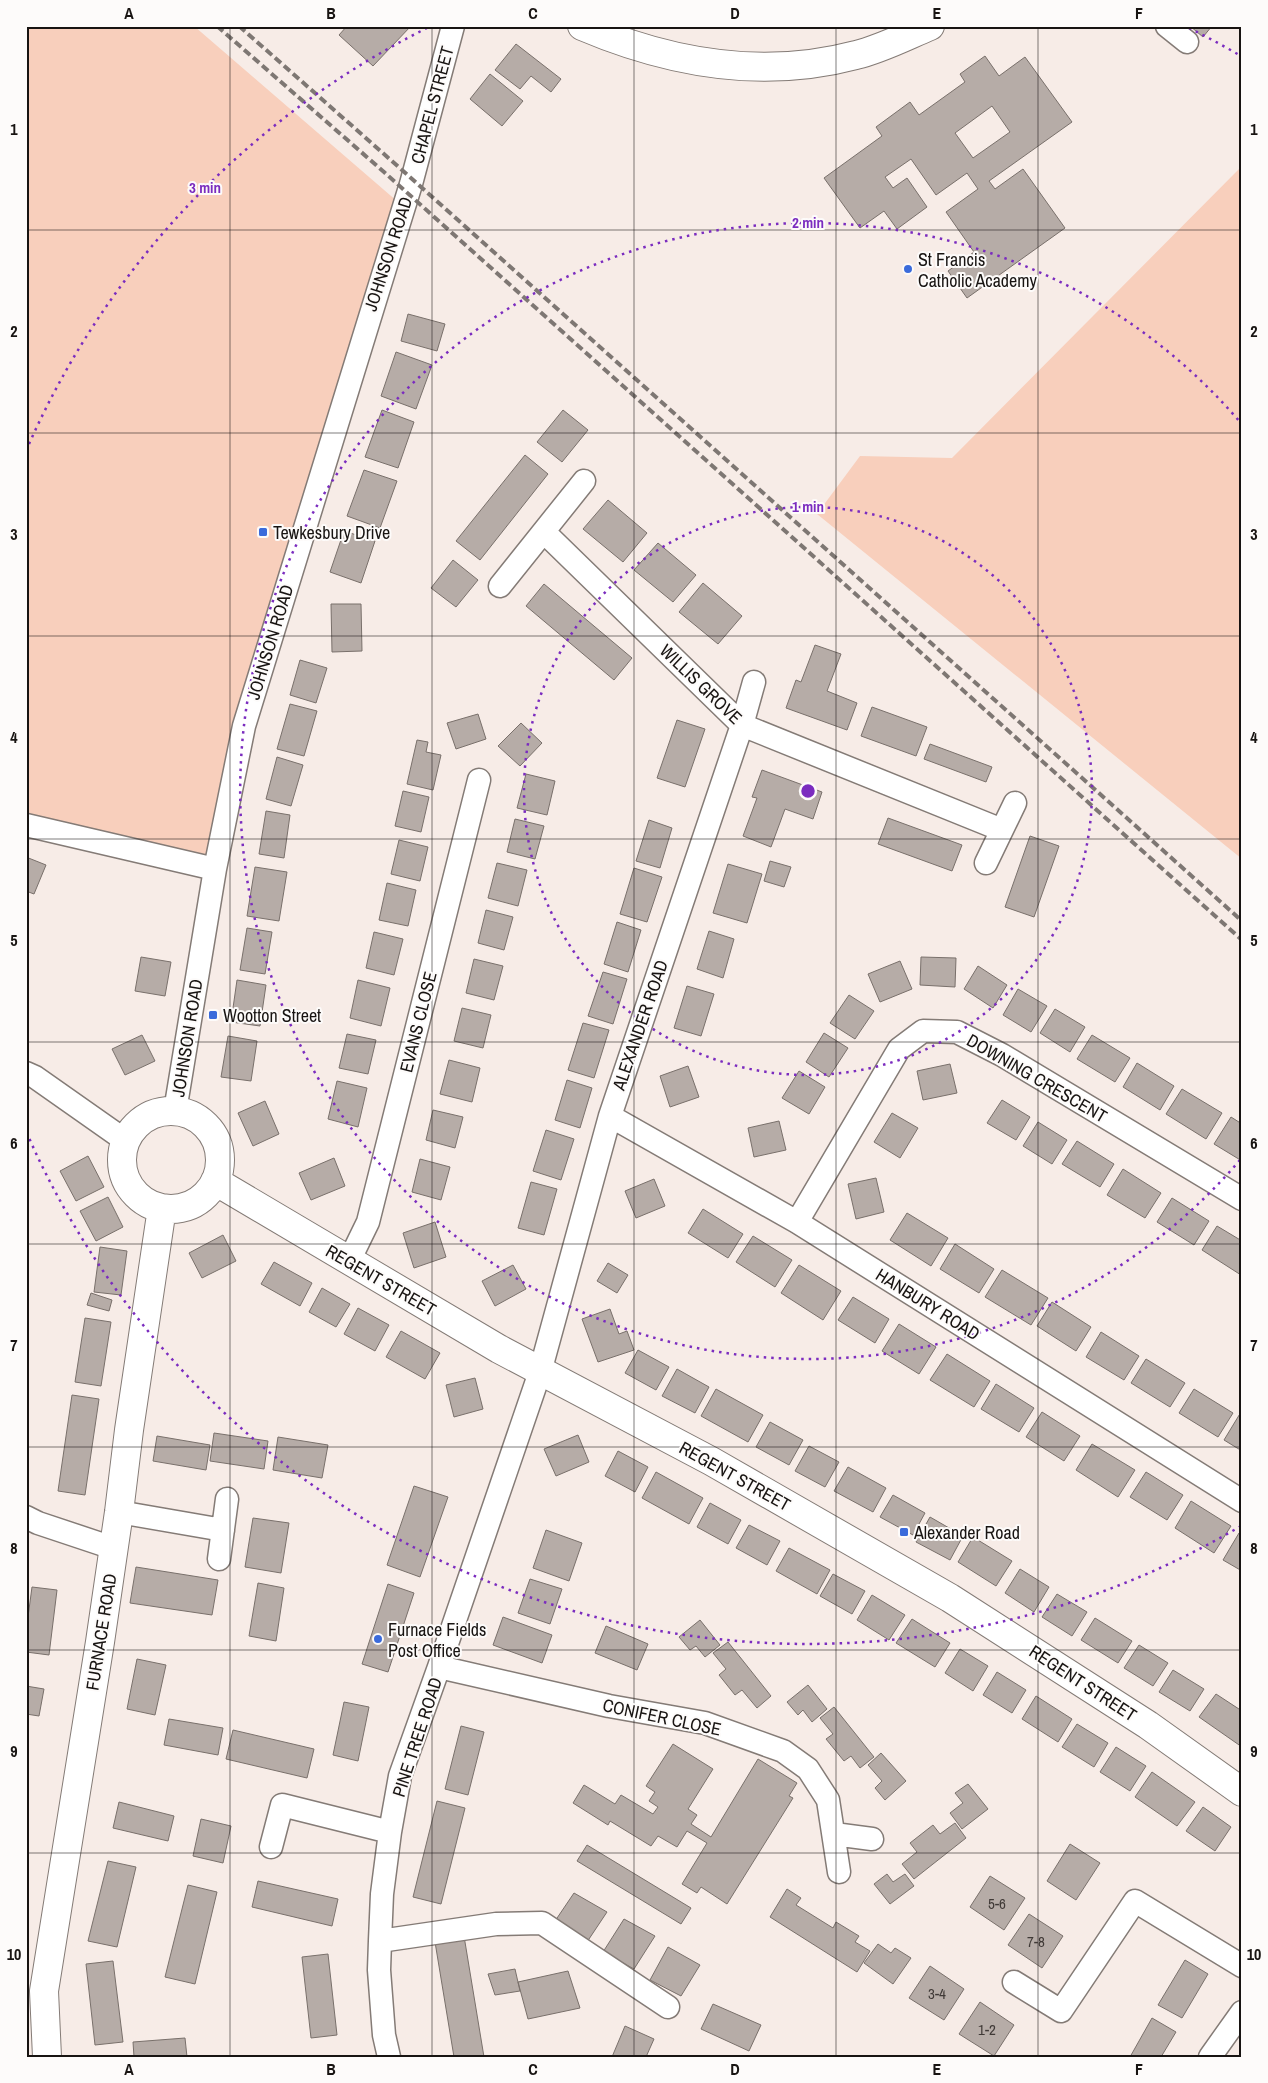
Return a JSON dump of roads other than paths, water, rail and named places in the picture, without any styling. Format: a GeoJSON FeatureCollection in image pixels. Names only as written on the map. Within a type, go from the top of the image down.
{"type":"FeatureCollection","features":[{"type":"Feature","properties":{"kind":"street","name":"CHAPEL STREET"},"geometry":{"type":"LineString","coordinates":[[411,184],[453,26]]}},
{"type":"Feature","properties":{"kind":"street"},"geometry":{"type":"LineString","coordinates":[[582,26],[616,41],[663,55],[696,62],[749,66],[802,64],[856,55],[930,26]]}},
{"type":"Feature","properties":{"kind":"street"},"geometry":{"type":"LineString","coordinates":[[1167,26],[1187,42]]}},
{"type":"Feature","properties":{"kind":"street","name":"JOHNSON ROAD"},"geometry":{"type":"LineString","coordinates":[[175,1111],[215,869],[244,726],[411,184]]}},
{"type":"Feature","properties":{"kind":"street"},"geometry":{"type":"LineString","coordinates":[[500,586],[584,481]]}},
{"type":"Feature","properties":{"kind":"street","name":"WILLIS GROVE"},"geometry":{"type":"LineString","coordinates":[[544,532],[742,725],[1002,830]]}},
{"type":"Feature","properties":{"kind":"street","name":"ALEXANDER ROAD"},"geometry":{"type":"LineString","coordinates":[[540,1372],[610,1116],[742,725],[754,682]]}},
{"type":"Feature","properties":{"kind":"street","name":"EVANS CLOSE"},"geometry":{"type":"LineString","coordinates":[[349,1261],[368,1222],[479,780]]}},
{"type":"Feature","properties":{"kind":"street"},"geometry":{"type":"LineString","coordinates":[[986,862],[1015,803]]}},
{"type":"Feature","properties":{"kind":"street"},"geometry":{"type":"LineString","coordinates":[[26,825],[215,869]]}},
{"type":"Feature","properties":{"kind":"street","name":"DOWNING CRESCENT"},"geometry":{"type":"LineString","coordinates":[[797,1222],[899,1049],[923,1031],[957,1032],[1002,1054],[1242,1199]]}},
{"type":"Feature","properties":{"kind":"street"},"geometry":{"type":"LineString","coordinates":[[26,1073],[126,1142]]}},
{"type":"Feature","properties":{"kind":"street"},"geometry":{"type":"LineString","coordinates":[[175,1111],[188,1114],[201,1120],[217,1142],[220,1155],[220,1169],[215,1181],[204,1196],[187,1206],[175,1209],[162,1208],[148,1203],[137,1195],[128,1183],[123,1170],[122,1155],[126,1142],[134,1128],[145,1118],[160,1112],[175,1111]]}},
{"type":"Feature","properties":{"kind":"street","name":"HANBURY ROAD"},"geometry":{"type":"LineString","coordinates":[[610,1116],[797,1222],[1242,1501]]}},
{"type":"Feature","properties":{"kind":"street","name":"REGENT STREET"},"geometry":{"type":"LineString","coordinates":[[215,1181],[540,1372],[711,1461],[950,1598],[1148,1725],[1242,1792]]}},
{"type":"Feature","properties":{"kind":"street","name":"FURNACE ROAD"},"geometry":{"type":"LineString","coordinates":[[47,2057],[44,1991],[119,1512],[129,1430],[162,1208]]}},
{"type":"Feature","properties":{"kind":"street","name":"PINE TREE ROAD"},"geometry":{"type":"LineString","coordinates":[[389,2057],[384,2026],[380,1941],[382,1894],[400,1776],[540,1372]]}},
{"type":"Feature","properties":{"kind":"street"},"geometry":{"type":"LineString","coordinates":[[218,1559],[227,1499]]}},
{"type":"Feature","properties":{"kind":"street"},"geometry":{"type":"LineString","coordinates":[[119,1512],[222,1530]]}},
{"type":"Feature","properties":{"kind":"street"},"geometry":{"type":"LineString","coordinates":[[26,1517],[38,1523],[113,1548]]}},
{"type":"Feature","properties":{"kind":"street","name":"CONIFER CLOSE"},"geometry":{"type":"LineString","coordinates":[[439,1667],[609,1706],[704,1723],[783,1752],[808,1769],[828,1800],[839,1872]]}},
{"type":"Feature","properties":{"kind":"street"},"geometry":{"type":"LineString","coordinates":[[271,1847],[282,1805],[390,1832]]}},
{"type":"Feature","properties":{"kind":"street"},"geometry":{"type":"LineString","coordinates":[[834,1834],[872,1839]]}},
{"type":"Feature","properties":{"kind":"street"},"geometry":{"type":"LineString","coordinates":[[1014,1982],[1061,2011],[1135,1901],[1242,1966]]}},
{"type":"Feature","properties":{"kind":"street"},"geometry":{"type":"LineString","coordinates":[[380,1941],[496,1924],[542,1923],[668,2007]]}},
{"type":"Feature","properties":{"kind":"street"},"geometry":{"type":"LineString","coordinates":[[1210,2057],[1242,2012]]}},
{"type":"Feature","properties":{"kind":"railway"},"geometry":{"type":"LineString","coordinates":[[217,26],[384,172],[1242,940]]}},
{"type":"Feature","properties":{"kind":"railway"},"geometry":{"type":"LineString","coordinates":[[239,26],[1242,921]]}},
{"type":"Feature","properties":{"kind":"place","name":"St Francis Catholic Academy"},"geometry":{"type":"Point","coordinates":[908,269]}},
{"type":"Feature","properties":{"kind":"place","name":"Tewkesbury Drive"},"geometry":{"type":"Point","coordinates":[263,532]}},
{"type":"Feature","properties":{"kind":"place","name":"Wootton Street"},"geometry":{"type":"Point","coordinates":[213,1015]}},
{"type":"Feature","properties":{"kind":"place","name":"Alexander Road"},"geometry":{"type":"Point","coordinates":[904,1532]}},
{"type":"Feature","properties":{"kind":"place","name":"Furnace Fields Post Office"},"geometry":{"type":"Point","coordinates":[378,1639]}}]}
